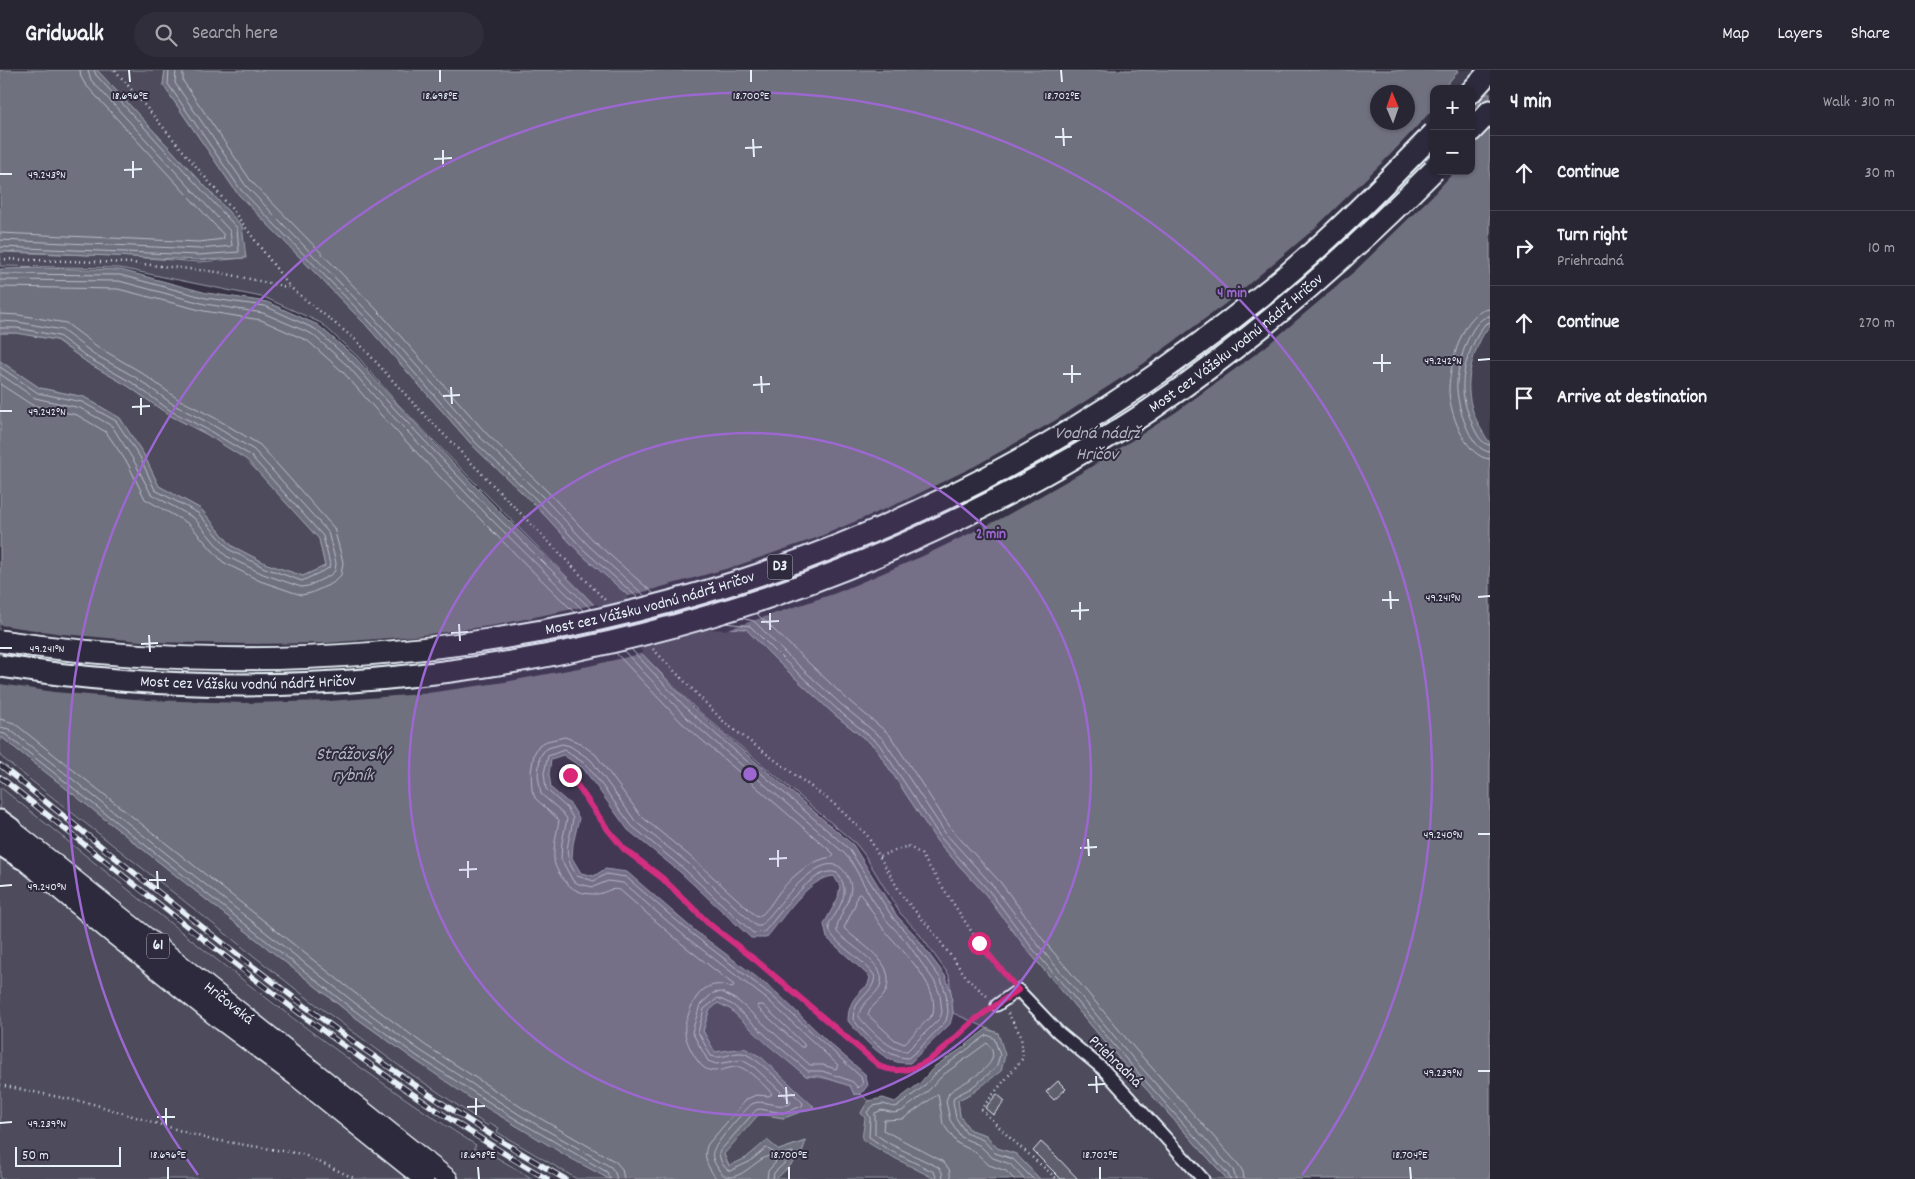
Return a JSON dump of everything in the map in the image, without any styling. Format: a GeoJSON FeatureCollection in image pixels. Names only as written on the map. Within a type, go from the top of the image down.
{"type":"FeatureCollection","features":[{"type":"Feature","properties":{"kind":"highway"},"geometry":{"type":"LineString","coordinates":[[1475,88],[1490,71]]}},
{"type":"Feature","properties":{"kind":"highway"},"geometry":{"type":"LineString","coordinates":[[1472,130],[1490,111]]}},
{"type":"Feature","properties":{"kind":"highway","name":"Most cez Vážsku vodnú nádrž Hričov"},"geometry":{"type":"LineString","coordinates":[[0,641],[154,658],[242,660],[331,658],[418,650],[546,631],[676,600],[753,577],[875,530],[946,498],[1075,428],[1132,392],[1263,295],[1322,244],[1388,181],[1430,137]]}},
{"type":"Feature","properties":{"kind":"highway","name":"Most cez Vážsku vodnú nádrž Hričov"},"geometry":{"type":"LineString","coordinates":[[0,666],[68,676],[152,682],[242,685],[350,681],[422,675],[552,655],[654,632],[753,603],[884,553],[955,521],[1026,484],[1147,412],[1218,362],[1277,316],[1338,264],[1430,174]]}},
{"type":"Feature","properties":{"kind":"highway"},"geometry":{"type":"LineString","coordinates":[[2,831],[22,858]]}},
{"type":"Feature","properties":{"kind":"main road","name":"Hričovská"},"geometry":{"type":"LineString","coordinates":[[2,831],[448,1179]]}},
{"type":"Feature","properties":{"kind":"main road","name":"Hričovská"},"geometry":{"type":"LineString","coordinates":[[22,858],[130,948],[222,1021],[304,1082],[424,1179]]}},
{"type":"Feature","properties":{"kind":"street"},"geometry":{"type":"LineString","coordinates":[[997,1005],[1018,990]]}},
{"type":"Feature","properties":{"kind":"street","name":"Priehradná"},"geometry":{"type":"LineString","coordinates":[[1018,990],[1058,1032],[1103,1069],[1203,1179]]}},
{"type":"Feature","properties":{"kind":"path"},"geometry":{"type":"LineString","coordinates":[[115,70],[231,208],[291,288],[357,341],[414,404],[607,602]]}},
{"type":"Feature","properties":{"kind":"path"},"geometry":{"type":"LineString","coordinates":[[0,259],[132,263],[218,272],[291,288]]}},
{"type":"Feature","properties":{"kind":"path"},"geometry":{"type":"LineString","coordinates":[[649,645],[726,723],[833,803],[867,836],[903,897],[930,928],[968,979],[997,1005],[1009,1013],[1011,1021],[1021,1036],[1023,1058],[981,1109],[1009,1138],[1057,1179]]}},
{"type":"Feature","properties":{"kind":"path"},"geometry":{"type":"LineString","coordinates":[[570,775],[606,827],[624,849],[662,878],[708,923],[758,962],[881,1067],[899,1071],[918,1067],[930,1059],[977,1018],[997,1005]]}},
{"type":"Feature","properties":{"kind":"path"},"geometry":{"type":"LineString","coordinates":[[880,856],[908,846],[922,854],[979,943],[1018,990]]}},
{"type":"Feature","properties":{"kind":"path"},"geometry":{"type":"LineString","coordinates":[[0,1085],[93,1104],[208,1139],[302,1154],[356,1179]]}},
{"type":"Feature","properties":{"kind":"shaded area"},"geometry":{"type":"Polygon","coordinates":[[[97,70],[165,70],[163,85],[237,193],[366,325],[473,446],[534,504],[581,554],[631,598],[701,626],[746,629],[835,715],[875,747],[937,841],[986,895],[1029,952],[1122,1062],[1227,1179],[1040,1179],[1016,1154],[997,1148],[986,1135],[970,1130],[960,1116],[958,1100],[974,1092],[983,1083],[998,1033],[953,1013],[949,975],[917,931],[900,913],[864,854],[855,843],[695,708],[396,402],[358,357],[321,323],[266,298],[120,268],[0,266],[0,252],[119,256],[199,262],[245,258],[217,199],[97,70]]]}},
{"type":"Feature","properties":{"kind":"shaded area"},"geometry":{"type":"Polygon","coordinates":[[[1459,70],[1490,70],[1490,93],[1475,99],[1475,85],[1446,85],[1459,70]]]}},
{"type":"Feature","properties":{"kind":"shaded area"},"geometry":{"type":"Polygon","coordinates":[[[1490,326],[1490,443],[1480,428],[1472,410],[1468,389],[1470,368],[1482,337],[1490,326]]]}},
{"type":"Feature","properties":{"kind":"shaded area"},"geometry":{"type":"Polygon","coordinates":[[[0,333],[16,333],[56,340],[169,415],[206,434],[248,460],[319,539],[325,566],[303,576],[267,564],[232,546],[201,509],[159,486],[144,455],[120,418],[84,397],[40,388],[0,361],[0,333]]]}},
{"type":"Feature","properties":{"kind":"shaded area"},"geometry":{"type":"Polygon","coordinates":[[[0,736],[348,1012],[415,1060],[515,1125],[609,1179],[577,1179],[497,1132],[499,1128],[490,1123],[488,1126],[398,1065],[302,994],[0,756],[0,736]]]}},
{"type":"Feature","properties":{"kind":"shaded area"},"geometry":{"type":"Polygon","coordinates":[[[0,756],[302,994],[398,1065],[487,1126],[490,1123],[499,1128],[497,1132],[577,1179],[533,1179],[486,1151],[483,1154],[474,1148],[476,1144],[384,1085],[192,940],[0,787],[0,756]]]}},
{"type":"Feature","properties":{"kind":"shaded area"},"geometry":{"type":"Polygon","coordinates":[[[0,787],[292,1018],[353,1062],[476,1145],[474,1148],[483,1154],[486,1151],[533,1179],[0,1179],[0,787]]]}},
{"type":"Feature","properties":{"kind":"shaded area"},"geometry":{"type":"Polygon","coordinates":[[[718,1002],[730,1009],[806,1076],[823,1078],[851,1086],[854,1094],[861,1094],[868,1101],[861,1113],[923,1171],[935,1179],[776,1179],[801,1155],[805,1141],[779,1150],[767,1141],[746,1158],[730,1166],[723,1154],[759,1113],[784,1118],[814,1106],[715,1053],[703,1031],[709,1011],[718,1002]]]}},
{"type":"Feature","properties":{"kind":"water"},"geometry":{"type":"Polygon","coordinates":[[[0,70],[97,70],[242,226],[246,258],[199,260],[0,251],[0,70]]]}},
{"type":"Feature","properties":{"kind":"water","name":"Vodná nádrž Hričov"},"geometry":{"type":"Polygon","coordinates":[[[165,70],[1459,70],[1446,85],[1430,85],[1430,175],[1475,175],[1475,99],[1490,93],[1490,326],[1482,336],[1474,356],[1469,380],[1469,391],[1473,412],[1490,443],[1490,1179],[1227,1179],[1122,1062],[1029,952],[986,895],[937,841],[875,747],[835,715],[746,629],[701,626],[631,598],[581,554],[534,504],[473,446],[366,325],[237,193],[163,85],[165,70]]]}},
{"type":"Feature","properties":{"kind":"water","name":"Strážovský rybník"},"geometry":{"type":"Polygon","coordinates":[[[0,269],[121,270],[207,293],[267,302],[318,325],[356,358],[392,399],[495,507],[627,638],[694,709],[853,845],[897,916],[914,934],[946,977],[951,993],[953,1013],[950,1024],[910,1063],[896,1062],[887,1058],[869,1044],[848,1021],[851,1005],[859,992],[868,985],[870,977],[827,938],[824,924],[838,898],[840,886],[834,876],[824,878],[805,891],[766,938],[751,938],[680,872],[628,830],[583,768],[563,755],[551,759],[549,774],[551,788],[571,805],[579,818],[572,858],[581,873],[594,876],[605,869],[627,872],[694,930],[775,991],[829,1043],[865,1074],[868,1085],[861,1094],[854,1094],[850,1086],[821,1076],[806,1076],[767,1044],[730,1009],[718,1003],[709,1011],[703,1031],[715,1052],[744,1048],[761,1057],[814,1107],[784,1118],[759,1114],[724,1154],[729,1166],[746,1158],[767,1140],[779,1150],[806,1141],[801,1155],[776,1179],[609,1179],[570,1158],[467,1096],[348,1012],[0,736],[0,361],[40,388],[84,397],[120,418],[144,455],[159,486],[201,509],[232,546],[267,564],[303,576],[325,566],[319,539],[247,460],[206,434],[169,415],[128,386],[88,363],[57,340],[16,333],[0,333],[0,269]]]}},
{"type":"Feature","properties":{"kind":"water"},"geometry":{"type":"Polygon","coordinates":[[[986,1029],[998,1033],[1005,1055],[1001,1071],[974,1092],[958,1100],[960,1116],[970,1130],[986,1135],[997,1148],[1016,1154],[1040,1179],[935,1179],[862,1139],[865,1118],[861,1113],[868,1101],[883,1098],[895,1102],[920,1083],[935,1066],[961,1049],[986,1029]]]}},
{"type":"Feature","properties":{"kind":"pier"},"geometry":{"type":"Polygon","coordinates":[[[1430,112],[1430,154],[1346,238],[1430,157],[1430,175],[1451,175],[1433,195],[1356,270],[1264,348],[1176,412],[1086,470],[1002,518],[923,556],[836,593],[725,630],[659,627],[626,597],[736,566],[816,538],[899,503],[975,466],[1056,420],[1143,364],[1225,304],[1313,230],[1430,112]]]}},
{"type":"Feature","properties":{"kind":"pier"},"geometry":{"type":"Polygon","coordinates":[[[597,604],[644,653],[505,682],[421,694],[330,701],[244,703],[147,700],[54,692],[0,684],[0,655],[57,663],[140,669],[57,662],[0,654],[0,625],[63,634],[152,642],[326,643],[415,636],[496,625],[597,604]]]}},
{"type":"Feature","properties":{"kind":"building"},"geometry":{"type":"Polygon","coordinates":[[[1058,1081],[1066,1089],[1054,1100],[1046,1092],[1058,1081]]]}},
{"type":"Feature","properties":{"kind":"building"},"geometry":{"type":"Polygon","coordinates":[[[997,1094],[1005,1101],[993,1115],[985,1108],[997,1094]]]}},
{"type":"Feature","properties":{"kind":"building"},"geometry":{"type":"Polygon","coordinates":[[[1041,1142],[1078,1179],[1061,1179],[1033,1151],[1041,1142]]]}},
{"type":"Feature","properties":{"kind":"railway"},"geometry":{"type":"LineString","coordinates":[[0,765],[205,930],[345,1036],[416,1086],[490,1134],[565,1179]]}},
{"type":"Feature","properties":{"kind":"railway"},"geometry":{"type":"LineString","coordinates":[[0,777],[199,936],[334,1039],[474,1135],[547,1179]]}},
{"type":"Feature","properties":{"kind":"route"},"geometry":{"type":"LineString","coordinates":[[570,775],[606,827],[624,849],[662,878],[708,923],[758,962],[881,1067],[899,1071],[918,1067],[930,1059],[977,1018],[1018,990],[979,943]]}}]}
